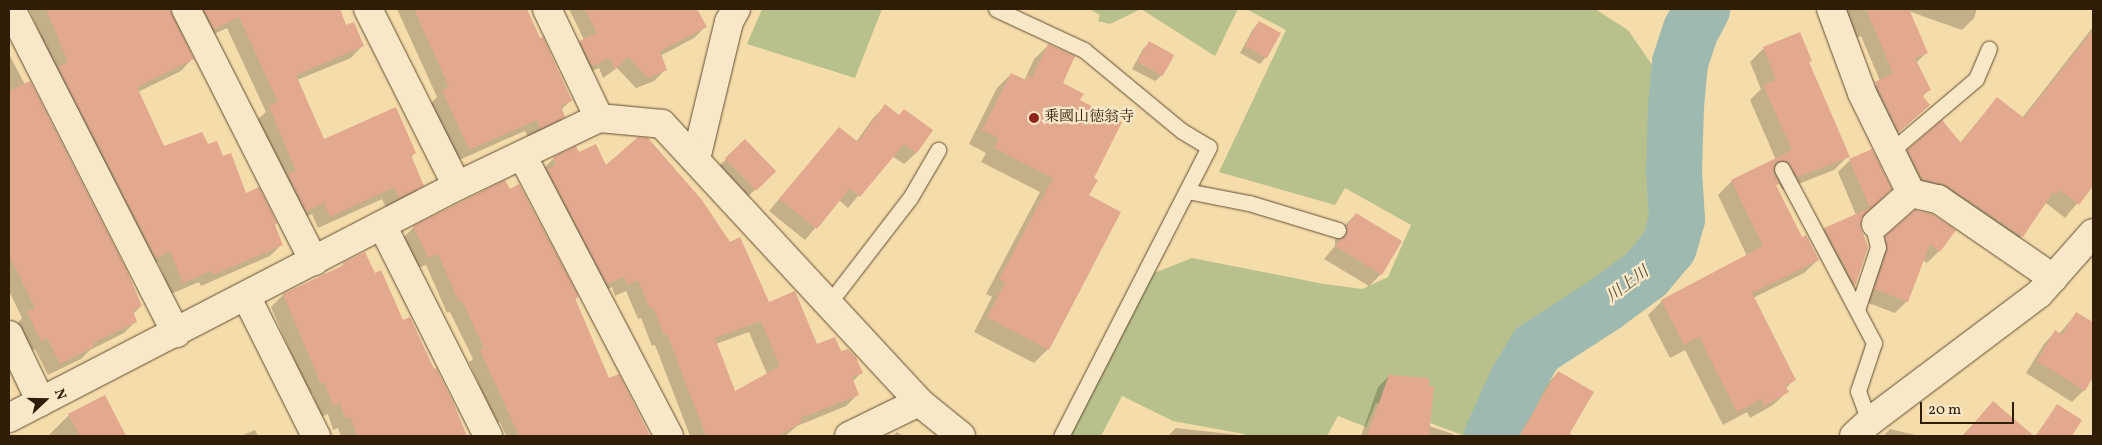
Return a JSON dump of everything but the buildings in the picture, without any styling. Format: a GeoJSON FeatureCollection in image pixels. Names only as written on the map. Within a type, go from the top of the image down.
{"type":"FeatureCollection","features":[{"type":"Feature","properties":{"kind":"street"},"geometry":{"type":"LineString","coordinates":[[11,9],[176,332]]}},
{"type":"Feature","properties":{"kind":"street"},"geometry":{"type":"LineString","coordinates":[[186,9],[314,261]]}},
{"type":"Feature","properties":{"kind":"street"},"geometry":{"type":"LineString","coordinates":[[368,9],[457,186]]}},
{"type":"Feature","properties":{"kind":"street"},"geometry":{"type":"LineString","coordinates":[[547,9],[599,118]]}},
{"type":"Feature","properties":{"kind":"street"},"geometry":{"type":"LineString","coordinates":[[696,159],[729,22],[736,9]]}},
{"type":"Feature","properties":{"kind":"street"},"geometry":{"type":"LineString","coordinates":[[1831,9],[1862,93],[1911,193]]}},
{"type":"Feature","properties":{"kind":"street"},"geometry":{"type":"LineString","coordinates":[[9,418],[457,186],[599,118],[662,124],[919,402],[961,436]]}},
{"type":"Feature","properties":{"kind":"street"},"geometry":{"type":"LineString","coordinates":[[522,155],[669,436]]}},
{"type":"Feature","properties":{"kind":"street"},"geometry":{"type":"LineString","coordinates":[[1876,224],[1911,193]]}},
{"type":"Feature","properties":{"kind":"street"},"geometry":{"type":"LineString","coordinates":[[1911,193],[1938,199],[2053,278]]}},
{"type":"Feature","properties":{"kind":"street"},"geometry":{"type":"LineString","coordinates":[[382,226],[488,436]]}},
{"type":"Feature","properties":{"kind":"street"},"geometry":{"type":"LineString","coordinates":[[1861,429],[2039,294],[2093,233]]}},
{"type":"Feature","properties":{"kind":"street"},"geometry":{"type":"LineString","coordinates":[[246,296],[316,436]]}},
{"type":"Feature","properties":{"kind":"street"},"geometry":{"type":"LineString","coordinates":[[9,335],[41,402]]}},
{"type":"Feature","properties":{"kind":"street"},"geometry":{"type":"LineString","coordinates":[[849,436],[919,402]]}},
{"type":"Feature","properties":{"kind":"lane"},"geometry":{"type":"LineString","coordinates":[[996,9],[1084,50],[1182,131],[1209,147],[1060,436]]}},
{"type":"Feature","properties":{"kind":"lane"},"geometry":{"type":"LineString","coordinates":[[1891,151],[1976,79],[1989,49]]}},
{"type":"Feature","properties":{"kind":"lane"},"geometry":{"type":"LineString","coordinates":[[829,304],[910,198],[938,150]]}},
{"type":"Feature","properties":{"kind":"lane"},"geometry":{"type":"LineString","coordinates":[[1782,169],[1874,343],[1858,391],[1861,429]]}},
{"type":"Feature","properties":{"kind":"lane"},"geometry":{"type":"LineString","coordinates":[[1186,191],[1250,203],[1338,230]]}},
{"type":"Feature","properties":{"kind":"lane"},"geometry":{"type":"LineString","coordinates":[[1857,310],[1878,247],[1874,231],[1876,224]]}},
{"type":"Feature","properties":{"kind":"green space"},"geometry":{"type":"Polygon","coordinates":[[[762,9],[882,9],[855,78],[747,44],[762,9]]]}},
{"type":"Feature","properties":{"kind":"green space"},"geometry":{"type":"Polygon","coordinates":[[[1089,9],[1141,9],[1110,24],[1098,21],[1100,15],[1089,9]]]}},
{"type":"Feature","properties":{"kind":"green space"},"geometry":{"type":"Polygon","coordinates":[[[1141,9],[1238,9],[1215,56],[1141,9]]]}},
{"type":"Feature","properties":{"kind":"green space"},"geometry":{"type":"Polygon","coordinates":[[[1246,9],[1595,9],[1628,30],[1668,88],[1670,209],[1663,237],[1646,262],[1624,283],[1578,317],[1533,345],[1510,381],[1481,436],[1465,436],[1376,403],[1366,427],[1338,416],[1327,436],[1244,436],[1244,434],[1173,421],[1122,396],[1101,436],[1068,436],[1149,275],[1192,258],[1324,284],[1362,289],[1388,277],[1411,225],[1345,188],[1335,205],[1219,172],[1286,30],[1246,9]]]}},
{"type":"Feature","properties":{"kind":"waterway","name":"川上川"},"geometry":{"type":"LineString","coordinates":[[1492,436],[1517,381],[1536,349],[1604,305],[1646,274],[1669,247],[1677,219],[1674,171],[1676,107],[1680,63],[1691,30],[1702,9]]}},
{"type":"Feature","properties":{"kind":"place","name":"乗國山徳翁寺"},"geometry":{"type":"Point","coordinates":[1034,118]}}]}
